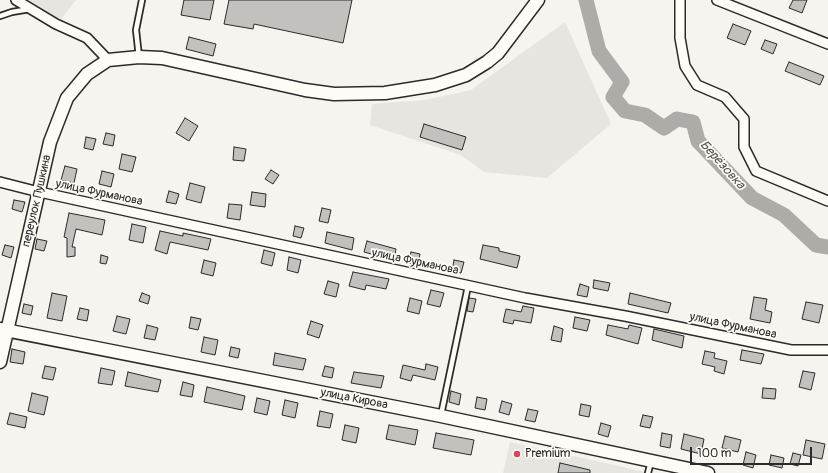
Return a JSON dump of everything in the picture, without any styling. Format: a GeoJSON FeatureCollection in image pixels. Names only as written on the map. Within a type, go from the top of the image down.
{"type":"FeatureCollection","features":[{"type":"Feature","properties":{"kind":"street"},"geometry":{"type":"LineString","coordinates":[[16,0],[30,9],[87,38],[108,60],[139,57],[162,58],[305,90],[334,94],[385,93],[435,85],[466,75],[487,62],[498,52],[538,0]]}},
{"type":"Feature","properties":{"kind":"street"},"geometry":{"type":"LineString","coordinates":[[680,0],[680,38],[685,66],[698,85],[725,97],[744,119],[744,148],[756,171],[828,201]]}},
{"type":"Feature","properties":{"kind":"street"},"geometry":{"type":"LineString","coordinates":[[717,0],[828,44]]}},
{"type":"Feature","properties":{"kind":"street","name":"переулок Пушкина"},"geometry":{"type":"LineString","coordinates":[[0,362],[3,329],[40,192],[50,142],[67,98],[87,74],[108,60]]}},
{"type":"Feature","properties":{"kind":"street","name":"улица Фурманова"},"geometry":{"type":"LineString","coordinates":[[0,182],[468,286],[791,350],[828,350]]}},
{"type":"Feature","properties":{"kind":"street","name":"улица Кирова"},"geometry":{"type":"LineString","coordinates":[[3,329],[441,416],[650,467],[708,473]]}},
{"type":"Feature","properties":{"kind":"lane"},"geometry":{"type":"LineString","coordinates":[[139,57],[136,30],[142,0]]}},
{"type":"Feature","properties":{"kind":"lane"},"geometry":{"type":"LineString","coordinates":[[0,16],[30,9]]}},
{"type":"Feature","properties":{"kind":"lane"},"geometry":{"type":"LineString","coordinates":[[441,416],[468,286]]}},
{"type":"Feature","properties":{"kind":"shaded area"},"geometry":{"type":"Polygon","coordinates":[[[24,0],[76,0],[61,19],[24,0]]]}},
{"type":"Feature","properties":{"kind":"shaded area"},"geometry":{"type":"Polygon","coordinates":[[[565,22],[611,124],[547,178],[484,172],[461,155],[370,125],[372,104],[425,100],[471,90],[565,22]]]}},
{"type":"Feature","properties":{"kind":"shaded area"},"geometry":{"type":"Polygon","coordinates":[[[510,442],[650,473],[503,473],[510,442]]]}},
{"type":"Feature","properties":{"kind":"building"},"geometry":{"type":"Polygon","coordinates":[[[184,0],[214,0],[210,20],[181,15],[184,0]]]}},
{"type":"Feature","properties":{"kind":"building"},"geometry":{"type":"Polygon","coordinates":[[[229,0],[352,0],[343,43],[254,24],[253,29],[224,24],[229,0]]]}},
{"type":"Feature","properties":{"kind":"building"},"geometry":{"type":"Polygon","coordinates":[[[793,0],[807,0],[802,13],[789,8],[793,0]]]}},
{"type":"Feature","properties":{"kind":"building"},"geometry":{"type":"Polygon","coordinates":[[[733,24],[751,31],[745,45],[727,38],[733,24]]]}},
{"type":"Feature","properties":{"kind":"building"},"geometry":{"type":"Polygon","coordinates":[[[189,37],[216,44],[213,56],[186,49],[189,37]]]}},
{"type":"Feature","properties":{"kind":"building"},"geometry":{"type":"Polygon","coordinates":[[[765,40],[777,44],[773,54],[761,49],[765,40]]]}},
{"type":"Feature","properties":{"kind":"building"},"geometry":{"type":"Polygon","coordinates":[[[789,62],[824,76],[820,85],[785,71],[789,62]]]}},
{"type":"Feature","properties":{"kind":"building"},"geometry":{"type":"Polygon","coordinates":[[[185,118],[198,126],[189,141],[176,133],[185,118]]]}},
{"type":"Feature","properties":{"kind":"building"},"geometry":{"type":"Polygon","coordinates":[[[424,124],[466,137],[462,150],[420,137],[424,124]]]}},
{"type":"Feature","properties":{"kind":"building"},"geometry":{"type":"Polygon","coordinates":[[[106,133],[115,135],[113,146],[103,144],[106,133]]]}},
{"type":"Feature","properties":{"kind":"building"},"geometry":{"type":"Polygon","coordinates":[[[86,137],[96,139],[93,150],[84,148],[86,137]]]}},
{"type":"Feature","properties":{"kind":"building"},"geometry":{"type":"Polygon","coordinates":[[[234,147],[246,149],[244,161],[233,160],[234,147]]]}},
{"type":"Feature","properties":{"kind":"building"},"geometry":{"type":"Polygon","coordinates":[[[122,154],[136,157],[132,172],[119,169],[122,154]]]}},
{"type":"Feature","properties":{"kind":"building"},"geometry":{"type":"Polygon","coordinates":[[[65,166],[77,169],[74,183],[61,180],[65,166]]]}},
{"type":"Feature","properties":{"kind":"building"},"geometry":{"type":"Polygon","coordinates":[[[271,170],[279,175],[273,184],[265,179],[271,170]]]}},
{"type":"Feature","properties":{"kind":"building"},"geometry":{"type":"Polygon","coordinates":[[[102,171],[114,174],[111,187],[99,184],[102,171]]]}},
{"type":"Feature","properties":{"kind":"building"},"geometry":{"type":"Polygon","coordinates":[[[190,183],[205,187],[201,203],[186,199],[190,183]]]}},
{"type":"Feature","properties":{"kind":"building"},"geometry":{"type":"Polygon","coordinates":[[[169,191],[179,194],[176,204],[166,202],[169,191]]]}},
{"type":"Feature","properties":{"kind":"building"},"geometry":{"type":"Polygon","coordinates":[[[252,192],[266,194],[265,207],[250,205],[252,192]]]}},
{"type":"Feature","properties":{"kind":"building"},"geometry":{"type":"Polygon","coordinates":[[[14,200],[25,202],[22,212],[12,209],[14,200]]]}},
{"type":"Feature","properties":{"kind":"building"},"geometry":{"type":"Polygon","coordinates":[[[229,204],[242,205],[240,220],[227,218],[229,204]]]}},
{"type":"Feature","properties":{"kind":"building"},"geometry":{"type":"Polygon","coordinates":[[[322,208],[331,210],[328,223],[319,221],[322,208]]]}},
{"type":"Feature","properties":{"kind":"building"},"geometry":{"type":"Polygon","coordinates":[[[69,213],[105,220],[102,235],[76,229],[72,247],[75,247],[75,256],[67,257],[67,238],[64,237],[69,213]]]}},
{"type":"Feature","properties":{"kind":"building"},"geometry":{"type":"Polygon","coordinates":[[[132,224],[146,227],[143,243],[129,240],[132,224]]]}},
{"type":"Feature","properties":{"kind":"building"},"geometry":{"type":"Polygon","coordinates":[[[295,226],[304,228],[301,238],[293,236],[295,226]]]}},
{"type":"Feature","properties":{"kind":"building"},"geometry":{"type":"Polygon","coordinates":[[[160,231],[183,236],[183,233],[211,239],[208,250],[170,242],[167,254],[155,250],[160,231]]]}},
{"type":"Feature","properties":{"kind":"building"},"geometry":{"type":"Polygon","coordinates":[[[327,232],[354,238],[352,250],[325,243],[327,232]]]}},
{"type":"Feature","properties":{"kind":"building"},"geometry":{"type":"Polygon","coordinates":[[[37,239],[47,241],[44,251],[35,249],[37,239]]]}},
{"type":"Feature","properties":{"kind":"building"},"geometry":{"type":"Polygon","coordinates":[[[367,241],[396,249],[394,260],[364,252],[367,241]]]}},
{"type":"Feature","properties":{"kind":"building"},"geometry":{"type":"Polygon","coordinates":[[[5,245],[14,247],[11,258],[2,255],[5,245]]]}},
{"type":"Feature","properties":{"kind":"building"},"geometry":{"type":"Polygon","coordinates":[[[483,245],[499,248],[499,251],[520,256],[517,268],[480,259],[483,245]]]}},
{"type":"Feature","properties":{"kind":"building"},"geometry":{"type":"Polygon","coordinates":[[[264,250],[275,253],[272,266],[261,263],[264,250]]]}},
{"type":"Feature","properties":{"kind":"building"},"geometry":{"type":"Polygon","coordinates":[[[411,252],[420,254],[418,265],[408,263],[411,252]]]}},
{"type":"Feature","properties":{"kind":"building"},"geometry":{"type":"Polygon","coordinates":[[[101,255],[108,257],[106,264],[100,263],[101,255]]]}},
{"type":"Feature","properties":{"kind":"building"},"geometry":{"type":"Polygon","coordinates":[[[289,257],[301,260],[298,273],[287,270],[289,257]]]}},
{"type":"Feature","properties":{"kind":"building"},"geometry":{"type":"Polygon","coordinates":[[[204,260],[216,263],[213,276],[201,273],[204,260]]]}},
{"type":"Feature","properties":{"kind":"building"},"geometry":{"type":"Polygon","coordinates":[[[454,260],[464,262],[461,273],[452,271],[454,260]]]}},
{"type":"Feature","properties":{"kind":"building"},"geometry":{"type":"Polygon","coordinates":[[[353,272],[389,279],[386,289],[366,285],[365,290],[349,286],[353,272]]]}},
{"type":"Feature","properties":{"kind":"building"},"geometry":{"type":"Polygon","coordinates":[[[594,280],[610,283],[608,291],[593,288],[594,280]]]}},
{"type":"Feature","properties":{"kind":"building"},"geometry":{"type":"Polygon","coordinates":[[[328,281],[339,284],[336,297],[324,294],[328,281]]]}},
{"type":"Feature","properties":{"kind":"building"},"geometry":{"type":"Polygon","coordinates":[[[580,284],[589,287],[587,297],[577,295],[580,284]]]}},
{"type":"Feature","properties":{"kind":"building"},"geometry":{"type":"Polygon","coordinates":[[[431,290],[444,293],[440,307],[427,304],[431,290]]]}},
{"type":"Feature","properties":{"kind":"building"},"geometry":{"type":"Polygon","coordinates":[[[52,293],[67,296],[62,321],[47,318],[52,293]]]}},
{"type":"Feature","properties":{"kind":"building"},"geometry":{"type":"Polygon","coordinates":[[[142,293],[150,296],[148,304],[139,301],[142,293]]]}},
{"type":"Feature","properties":{"kind":"building"},"geometry":{"type":"Polygon","coordinates":[[[630,293],[671,303],[668,313],[628,304],[630,293]]]}},
{"type":"Feature","properties":{"kind":"building"},"geometry":{"type":"Polygon","coordinates":[[[754,297],[767,299],[765,310],[772,312],[770,323],[750,319],[754,297]]]}},
{"type":"Feature","properties":{"kind":"building"},"geometry":{"type":"Polygon","coordinates":[[[410,298],[422,301],[419,314],[407,311],[410,298]]]}},
{"type":"Feature","properties":{"kind":"building"},"geometry":{"type":"Polygon","coordinates":[[[469,298],[476,299],[473,312],[467,311],[469,298]]]}},
{"type":"Feature","properties":{"kind":"building"},"geometry":{"type":"Polygon","coordinates":[[[806,302],[823,305],[819,323],[802,319],[806,302]]]}},
{"type":"Feature","properties":{"kind":"building"},"geometry":{"type":"Polygon","coordinates":[[[24,304],[33,306],[31,315],[22,313],[24,304]]]}},
{"type":"Feature","properties":{"kind":"building"},"geometry":{"type":"Polygon","coordinates":[[[523,306],[534,308],[531,323],[514,320],[513,324],[503,322],[506,309],[521,312],[523,306]]]}},
{"type":"Feature","properties":{"kind":"building"},"geometry":{"type":"Polygon","coordinates":[[[80,308],[89,310],[87,321],[77,319],[80,308]]]}},
{"type":"Feature","properties":{"kind":"building"},"geometry":{"type":"Polygon","coordinates":[[[117,316],[130,319],[126,334],[113,331],[117,316]]]}},
{"type":"Feature","properties":{"kind":"building"},"geometry":{"type":"Polygon","coordinates":[[[191,317],[201,319],[198,330],[189,328],[191,317]]]}},
{"type":"Feature","properties":{"kind":"building"},"geometry":{"type":"Polygon","coordinates":[[[575,317],[590,320],[587,331],[573,328],[575,317]]]}},
{"type":"Feature","properties":{"kind":"building"},"geometry":{"type":"Polygon","coordinates":[[[311,321],[323,325],[319,338],[307,334],[311,321]]]}},
{"type":"Feature","properties":{"kind":"building"},"geometry":{"type":"Polygon","coordinates":[[[147,325],[158,328],[155,340],[144,338],[147,325]]]}},
{"type":"Feature","properties":{"kind":"building"},"geometry":{"type":"Polygon","coordinates":[[[608,325],[628,329],[629,325],[642,328],[638,344],[606,335],[608,325]]]}},
{"type":"Feature","properties":{"kind":"building"},"geometry":{"type":"Polygon","coordinates":[[[554,326],[563,329],[561,342],[551,340],[554,326]]]}},
{"type":"Feature","properties":{"kind":"building"},"geometry":{"type":"Polygon","coordinates":[[[654,329],[684,336],[682,348],[652,340],[654,329]]]}},
{"type":"Feature","properties":{"kind":"building"},"geometry":{"type":"Polygon","coordinates":[[[204,337],[218,340],[215,355],[201,352],[204,337]]]}},
{"type":"Feature","properties":{"kind":"building"},"geometry":{"type":"Polygon","coordinates":[[[231,347],[240,349],[238,358],[229,356],[231,347]]]}},
{"type":"Feature","properties":{"kind":"building"},"geometry":{"type":"Polygon","coordinates":[[[12,349],[25,352],[23,364],[10,362],[12,349]]]}},
{"type":"Feature","properties":{"kind":"building"},"geometry":{"type":"Polygon","coordinates":[[[742,350],[764,354],[761,364],[740,360],[742,350]]]}},
{"type":"Feature","properties":{"kind":"building"},"geometry":{"type":"Polygon","coordinates":[[[705,351],[715,353],[714,358],[727,361],[724,374],[714,371],[715,367],[702,364],[705,351]]]}},
{"type":"Feature","properties":{"kind":"building"},"geometry":{"type":"Polygon","coordinates":[[[275,353],[306,359],[303,370],[273,365],[275,353]]]}},
{"type":"Feature","properties":{"kind":"building"},"geometry":{"type":"Polygon","coordinates":[[[426,364],[438,367],[435,380],[413,375],[411,381],[400,378],[403,365],[425,370],[426,364]]]}},
{"type":"Feature","properties":{"kind":"building"},"geometry":{"type":"Polygon","coordinates":[[[45,366],[56,368],[53,380],[42,378],[45,366]]]}},
{"type":"Feature","properties":{"kind":"building"},"geometry":{"type":"Polygon","coordinates":[[[325,366],[334,368],[332,378],[322,376],[325,366]]]}},
{"type":"Feature","properties":{"kind":"building"},"geometry":{"type":"Polygon","coordinates":[[[101,368],[115,371],[112,385],[98,383],[101,368]]]}},
{"type":"Feature","properties":{"kind":"building"},"geometry":{"type":"Polygon","coordinates":[[[803,371],[815,373],[811,390],[799,387],[803,371]]]}},
{"type":"Feature","properties":{"kind":"building"},"geometry":{"type":"Polygon","coordinates":[[[128,372],[161,380],[158,392],[125,386],[128,372]]]}},
{"type":"Feature","properties":{"kind":"building"},"geometry":{"type":"Polygon","coordinates":[[[354,372],[384,376],[381,388],[351,383],[354,372]]]}},
{"type":"Feature","properties":{"kind":"building"},"geometry":{"type":"Polygon","coordinates":[[[183,382],[194,385],[192,397],[180,395],[183,382]]]}},
{"type":"Feature","properties":{"kind":"building"},"geometry":{"type":"Polygon","coordinates":[[[207,387],[245,396],[242,410],[204,402],[207,387]]]}},
{"type":"Feature","properties":{"kind":"building"},"geometry":{"type":"Polygon","coordinates":[[[763,388],[776,389],[775,399],[762,398],[763,388]]]}},
{"type":"Feature","properties":{"kind":"building"},"geometry":{"type":"Polygon","coordinates":[[[451,391],[461,394],[459,405],[449,402],[451,391]]]}},
{"type":"Feature","properties":{"kind":"building"},"geometry":{"type":"Polygon","coordinates":[[[32,393],[48,397],[44,415],[28,411],[32,393]]]}},
{"type":"Feature","properties":{"kind":"building"},"geometry":{"type":"Polygon","coordinates":[[[477,397],[487,399],[485,410],[475,408],[477,397]]]}},
{"type":"Feature","properties":{"kind":"building"},"geometry":{"type":"Polygon","coordinates":[[[257,398],[270,401],[267,415],[254,412],[257,398]]]}},
{"type":"Feature","properties":{"kind":"building"},"geometry":{"type":"Polygon","coordinates":[[[285,400],[298,403],[295,418],[282,415],[285,400]]]}},
{"type":"Feature","properties":{"kind":"building"},"geometry":{"type":"Polygon","coordinates":[[[502,401],[512,404],[509,415],[499,412],[502,401]]]}},
{"type":"Feature","properties":{"kind":"building"},"geometry":{"type":"Polygon","coordinates":[[[581,404],[591,406],[589,417],[579,415],[581,404]]]}},
{"type":"Feature","properties":{"kind":"building"},"geometry":{"type":"Polygon","coordinates":[[[528,409],[538,411],[535,422],[525,420],[528,409]]]}},
{"type":"Feature","properties":{"kind":"building"},"geometry":{"type":"Polygon","coordinates":[[[320,411],[333,414],[330,428],[317,426],[320,411]]]}},
{"type":"Feature","properties":{"kind":"building"},"geometry":{"type":"Polygon","coordinates":[[[10,413],[27,417],[25,428],[7,424],[10,413]]]}},
{"type":"Feature","properties":{"kind":"building"},"geometry":{"type":"Polygon","coordinates":[[[643,415],[653,417],[650,428],[640,426],[643,415]]]}},
{"type":"Feature","properties":{"kind":"building"},"geometry":{"type":"Polygon","coordinates":[[[601,423],[611,426],[608,437],[598,434],[601,423]]]}},
{"type":"Feature","properties":{"kind":"building"},"geometry":{"type":"Polygon","coordinates":[[[345,425],[359,428],[356,443],[342,440],[345,425]]]}},
{"type":"Feature","properties":{"kind":"building"},"geometry":{"type":"Polygon","coordinates":[[[389,425],[418,430],[415,445],[386,439],[389,425]]]}},
{"type":"Feature","properties":{"kind":"building"},"geometry":{"type":"Polygon","coordinates":[[[436,433],[474,440],[471,455],[433,448],[436,433]]]}},
{"type":"Feature","properties":{"kind":"building"},"geometry":{"type":"Polygon","coordinates":[[[662,433],[672,435],[670,448],[660,446],[662,433]]]}},
{"type":"Feature","properties":{"kind":"building"},"geometry":{"type":"Polygon","coordinates":[[[684,434],[704,439],[701,454],[681,449],[684,434]]]}},
{"type":"Feature","properties":{"kind":"building"},"geometry":{"type":"Polygon","coordinates":[[[725,436],[741,440],[738,452],[722,448],[725,436]]]}},
{"type":"Feature","properties":{"kind":"building"},"geometry":{"type":"Polygon","coordinates":[[[806,440],[825,444],[822,459],[803,455],[806,440]]]}},
{"type":"Feature","properties":{"kind":"building"},"geometry":{"type":"Polygon","coordinates":[[[746,452],[756,455],[753,468],[743,465],[746,452]]]}},
{"type":"Feature","properties":{"kind":"building"},"geometry":{"type":"Polygon","coordinates":[[[793,453],[801,455],[798,466],[790,464],[793,453]]]}},
{"type":"Feature","properties":{"kind":"building"},"geometry":{"type":"Polygon","coordinates":[[[771,455],[784,458],[782,468],[769,465],[771,455]]]}},
{"type":"Feature","properties":{"kind":"building"},"geometry":{"type":"Polygon","coordinates":[[[560,463],[590,470],[590,473],[558,473],[560,463]]]}},
{"type":"Feature","properties":{"kind":"waterway","name":"Берёзовка"},"geometry":{"type":"LineString","coordinates":[[586,0],[599,51],[622,82],[613,97],[625,111],[645,115],[664,128],[677,119],[693,122],[698,141],[752,198],[784,215],[816,245],[828,247]]}},
{"type":"Feature","properties":{"kind":"place","name":"Premium"},"geometry":{"type":"Point","coordinates":[517,454]}}]}
